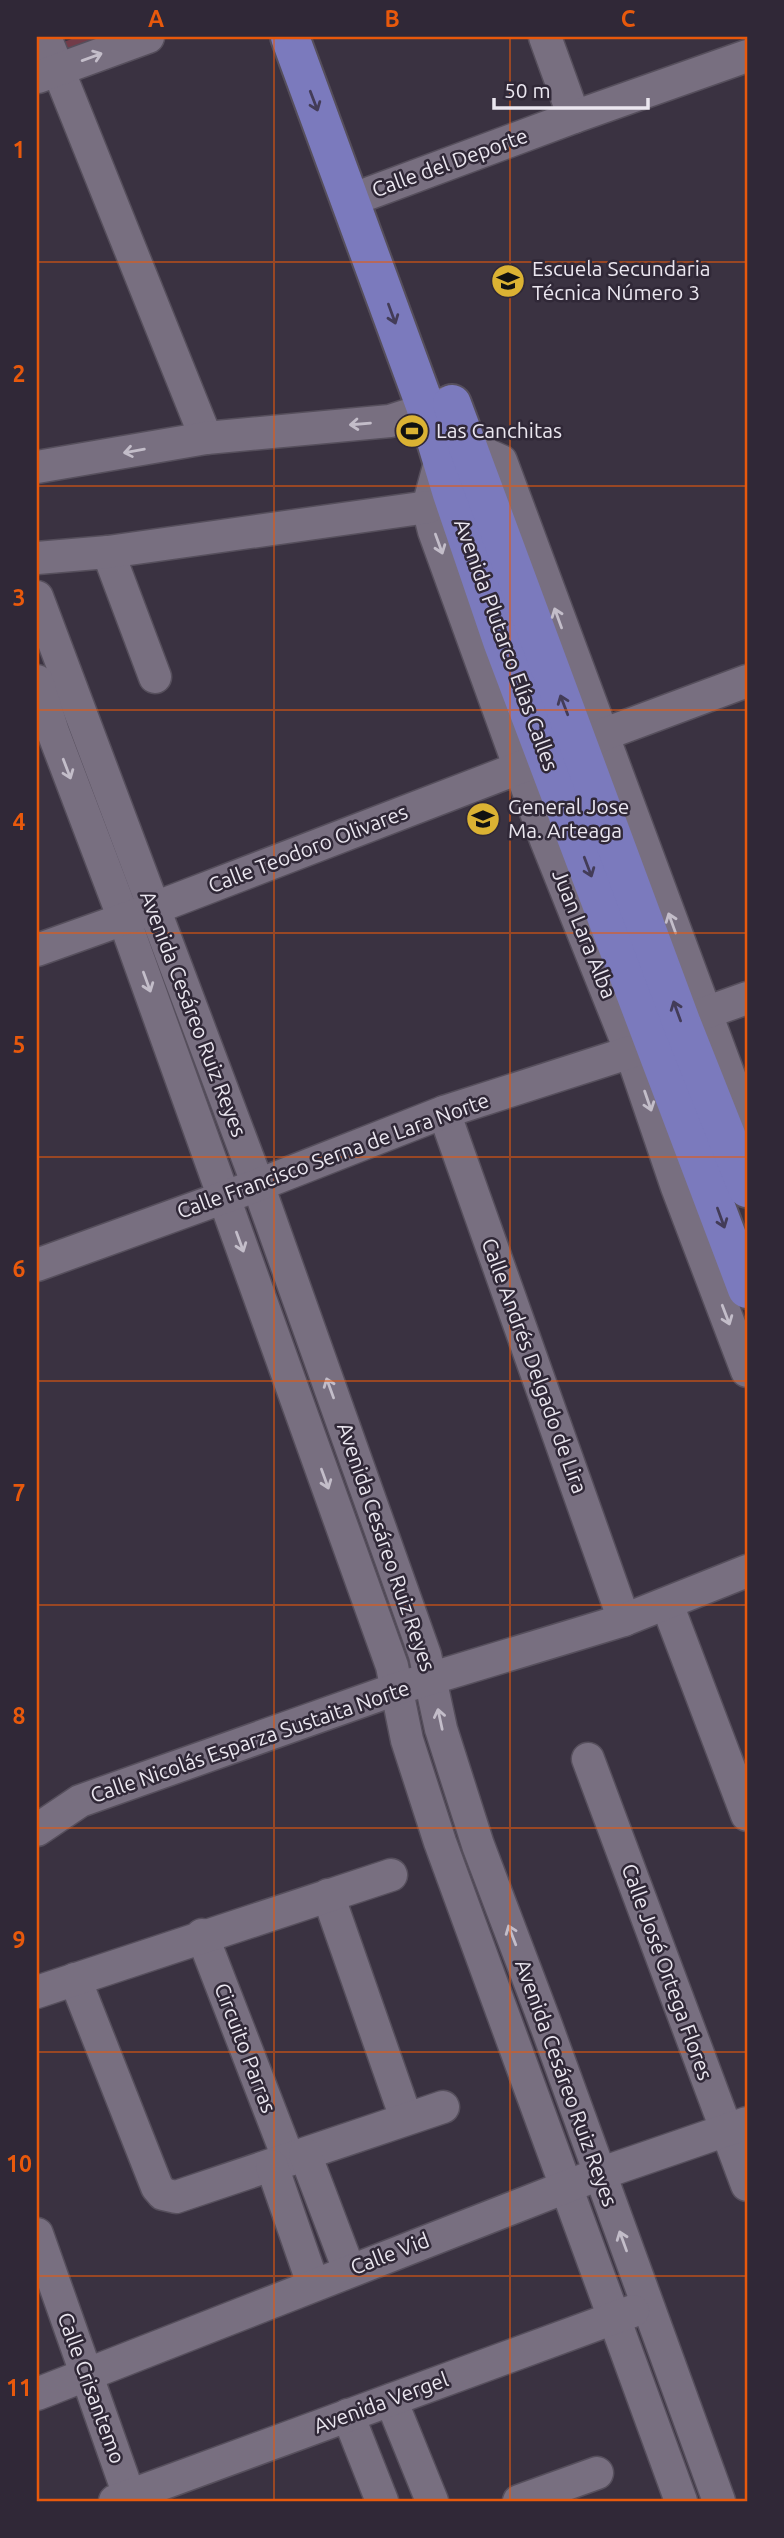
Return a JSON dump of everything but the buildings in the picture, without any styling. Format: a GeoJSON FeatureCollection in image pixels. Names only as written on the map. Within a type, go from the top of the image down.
{"type":"FeatureCollection","features":[{"type":"Feature","properties":{"kind":"main road","name":"Avenida Plutarco Elías Calles"},"geometry":{"type":"LineString","coordinates":[[290,37],[363,195]]}},
{"type":"Feature","properties":{"kind":"main road","name":"Avenida Plutarco Elías Calles"},"geometry":{"type":"LineString","coordinates":[[319,37],[363,195],[454,450],[452,494],[473,555],[562,752],[726,1165],[747,1289]]}},
{"type":"Feature","properties":{"kind":"street"},"geometry":{"type":"LineString","coordinates":[[37,39],[43,37],[47,74],[206,438]]}},
{"type":"Feature","properties":{"kind":"street"},"geometry":{"type":"LineString","coordinates":[[47,74],[148,37]]}},
{"type":"Feature","properties":{"kind":"street"},"geometry":{"type":"LineString","coordinates":[[545,37],[574,117]]}},
{"type":"Feature","properties":{"kind":"street","name":"Calle del Deporte"},"geometry":{"type":"LineString","coordinates":[[363,195],[747,56]]}},
{"type":"Feature","properties":{"kind":"street"},"geometry":{"type":"LineString","coordinates":[[37,467],[206,438],[390,421],[439,406]]}},
{"type":"Feature","properties":{"kind":"street"},"geometry":{"type":"LineString","coordinates":[[37,558],[108,552],[428,507],[454,450],[501,461],[562,752],[705,1013],[726,1165]]}},
{"type":"Feature","properties":{"kind":"street","name":"Juan Lara Alba"},"geometry":{"type":"LineString","coordinates":[[428,507],[434,531],[562,752],[551,852],[631,1052],[726,1165],[747,1371]]}},
{"type":"Feature","properties":{"kind":"street"},"geometry":{"type":"LineString","coordinates":[[108,552],[155,677]]}},
{"type":"Feature","properties":{"kind":"street","name":"Avenida Cesáreo Ruiz Reyes"},"geometry":{"type":"LineString","coordinates":[[37,597],[138,914],[224,1197],[392,1666],[407,1740],[440,1842],[681,2501]]}},
{"type":"Feature","properties":{"kind":"street","name":"Avenida Cesáreo Ruiz Reyes"},"geometry":{"type":"LineString","coordinates":[[37,681],[45,734],[138,914],[258,1185],[425,1655],[441,1729],[478,1845],[547,2025],[719,2501]]}},
{"type":"Feature","properties":{"kind":"street","name":"Calle Teodoro Olivares"},"geometry":{"type":"LineString","coordinates":[[37,950],[138,914],[747,681]]}},
{"type":"Feature","properties":{"kind":"street"},"geometry":{"type":"LineString","coordinates":[[705,1013],[747,998]]}},
{"type":"Feature","properties":{"kind":"street","name":"Calle Francisco Serna de Lara Norte"},"geometry":{"type":"LineString","coordinates":[[37,1265],[258,1185],[444,1112],[631,1052]]}},
{"type":"Feature","properties":{"kind":"street","name":"Calle Andrés Delgado de Lira"},"geometry":{"type":"LineString","coordinates":[[444,1112],[624,1620]]}},
{"type":"Feature","properties":{"kind":"street","name":"Calle Nicolás Esparza Sustaita Norte"},"geometry":{"type":"LineString","coordinates":[[37,1830],[80,1801],[396,1689],[624,1620],[747,1571]]}},
{"type":"Feature","properties":{"kind":"street"},"geometry":{"type":"LineString","coordinates":[[667,1604],[747,1815]]}},
{"type":"Feature","properties":{"kind":"street","name":"Calle José Ortega Flores"},"geometry":{"type":"LineString","coordinates":[[588,1759],[737,2127],[747,2185]]}},
{"type":"Feature","properties":{"kind":"street"},"geometry":{"type":"LineString","coordinates":[[37,1992],[202,1935],[391,1875]]}},
{"type":"Feature","properties":{"kind":"street"},"geometry":{"type":"LineString","coordinates":[[328,1895],[406,2119]]}},
{"type":"Feature","properties":{"kind":"street","name":"Circuito Parras"},"geometry":{"type":"LineString","coordinates":[[202,1935],[289,2160],[349,2270]]}},
{"type":"Feature","properties":{"kind":"street"},"geometry":{"type":"LineString","coordinates":[[75,1979],[160,2190],[176,2197],[443,2107]]}},
{"type":"Feature","properties":{"kind":"street","name":"Calle Vid"},"geometry":{"type":"LineString","coordinates":[[37,2394],[599,2174],[737,2127]]}},
{"type":"Feature","properties":{"kind":"street","name":"Circuito Parras"},"geometry":{"type":"LineString","coordinates":[[289,2160],[313,2284]]}},
{"type":"Feature","properties":{"kind":"street","name":"Calle Crisantemo"},"geometry":{"type":"LineString","coordinates":[[37,2234],[125,2499]]}},
{"type":"Feature","properties":{"kind":"street","name":"Avenida Vergel"},"geometry":{"type":"LineString","coordinates":[[125,2499],[647,2305]]}},
{"type":"Feature","properties":{"kind":"street"},"geometry":{"type":"LineString","coordinates":[[391,2400],[432,2501]]}},
{"type":"Feature","properties":{"kind":"street"},"geometry":{"type":"LineString","coordinates":[[348,2416],[382,2501]]}},
{"type":"Feature","properties":{"kind":"street"},"geometry":{"type":"LineString","coordinates":[[519,2501],[552,2496],[597,2473]]}},
{"type":"Feature","properties":{"kind":"shaded area"},"geometry":{"type":"Polygon","coordinates":[[[77,37],[135,37],[37,73],[37,52],[77,37]]]}},
{"type":"Feature","properties":{"kind":"place","name":"Escuela Secundaria Técnica Número 3"},"geometry":{"type":"Point","coordinates":[508,281]}},
{"type":"Feature","properties":{"kind":"place","name":"Las Canchitas"},"geometry":{"type":"Point","coordinates":[412,431]}},
{"type":"Feature","properties":{"kind":"place","name":"General Jose Ma. Arteaga"},"geometry":{"type":"Point","coordinates":[483,819]}}]}
